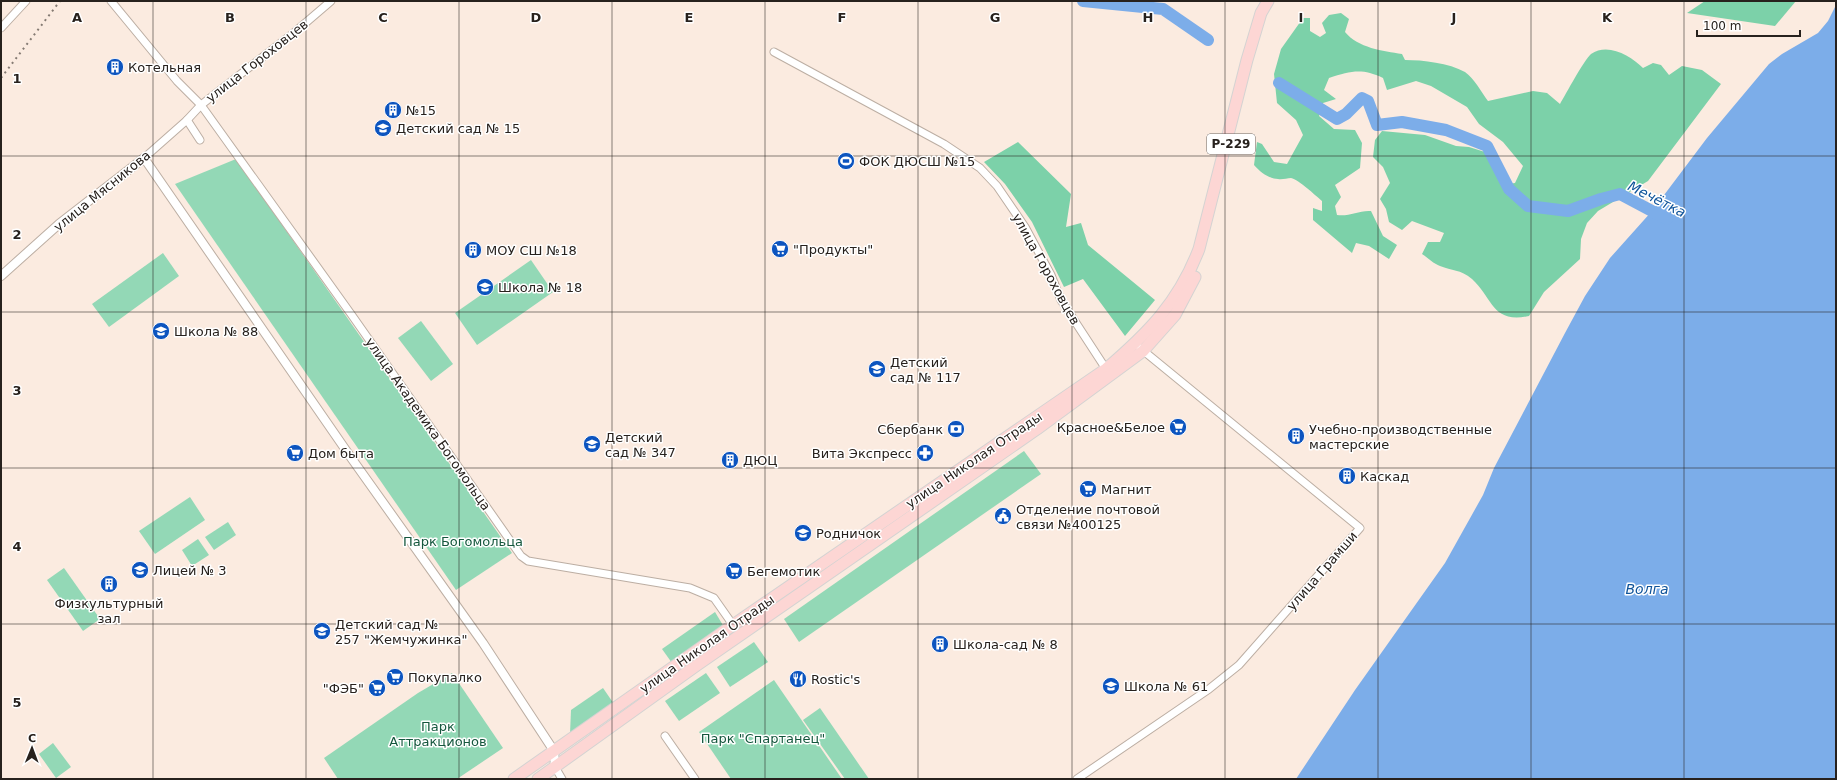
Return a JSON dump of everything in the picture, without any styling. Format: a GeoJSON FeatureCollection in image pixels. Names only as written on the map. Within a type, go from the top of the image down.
{"type":"FeatureCollection","features":[{"type":"Feature","properties":{"kind":"main road"},"geometry":{"type":"LineString","coordinates":[[1261,12],[1263,1]]}},
{"type":"Feature","properties":{"kind":"main road","name":"улица Николая Отрады"},"geometry":{"type":"LineString","coordinates":[[514,779],[733,625],[1139,348],[1179,293],[1199,249],[1247,60],[1261,12],[1268,1]]}},
{"type":"Feature","properties":{"kind":"main road","name":"улица Николая Отрады"},"geometry":{"type":"LineString","coordinates":[[538,779],[697,665],[1031,433],[1139,348],[1175,314],[1197,275],[1212,226],[1251,62],[1261,12]]}},
{"type":"Feature","properties":{"kind":"street"},"geometry":{"type":"LineString","coordinates":[[1,28],[26,1]]}},
{"type":"Feature","properties":{"kind":"street","name":"улица Академика Богомольца"},"geometry":{"type":"LineString","coordinates":[[111,1],[177,81],[201,105],[351,314],[521,556],[528,561],[690,588],[714,598],[733,625]]}},
{"type":"Feature","properties":{"kind":"street","name":"улица Гороховцев"},"geometry":{"type":"LineString","coordinates":[[201,105],[296,31],[331,1]]}},
{"type":"Feature","properties":{"kind":"street","name":"улица Гороховцев"},"geometry":{"type":"LineString","coordinates":[[774,52],[944,144],[980,168],[996,186],[1025,227],[1051,276],[1061,300],[1106,370]]}},
{"type":"Feature","properties":{"kind":"street","name":"улица Мясникова"},"geometry":{"type":"LineString","coordinates":[[1,276],[59,224],[144,158],[201,105]]}},
{"type":"Feature","properties":{"kind":"street"},"geometry":{"type":"LineString","coordinates":[[186,120],[200,140]]}},
{"type":"Feature","properties":{"kind":"street"},"geometry":{"type":"LineString","coordinates":[[144,158],[352,459],[482,643],[554,751],[555,767],[562,779]]}},
{"type":"Feature","properties":{"kind":"street","name":"улица Грамши"},"geometry":{"type":"LineString","coordinates":[[1077,779],[1208,689],[1239,665],[1360,528],[1139,348]]}},
{"type":"Feature","properties":{"kind":"street"},"geometry":{"type":"LineString","coordinates":[[665,736],[695,779]]}},
{"type":"Feature","properties":{"kind":"green space"},"geometry":{"type":"Polygon","coordinates":[[[1705,1],[1796,1],[1775,26],[1687,13],[1705,1]]]}},
{"type":"Feature","properties":{"kind":"green space"},"geometry":{"type":"Polygon","coordinates":[[[1341,13],[1349,19],[1345,32],[1357,42],[1371,48],[1402,54],[1405,60],[1436,63],[1459,69],[1472,78],[1488,101],[1533,91],[1547,93],[1560,104],[1588,57],[1591,54],[1605,49],[1626,55],[1643,68],[1653,63],[1661,65],[1669,75],[1682,66],[1702,70],[1721,84],[1648,181],[1598,211],[1587,223],[1581,239],[1580,259],[1544,292],[1529,316],[1507,316],[1494,308],[1479,286],[1468,276],[1460,272],[1444,268],[1422,254],[1428,242],[1440,242],[1444,233],[1412,221],[1402,230],[1389,222],[1386,209],[1380,199],[1390,183],[1383,167],[1373,157],[1375,140],[1382,131],[1425,135],[1456,146],[1469,147],[1485,152],[1495,167],[1501,185],[1515,183],[1523,166],[1503,142],[1479,124],[1467,107],[1431,86],[1416,81],[1387,90],[1383,78],[1369,73],[1350,72],[1329,78],[1324,90],[1336,99],[1323,103],[1319,116],[1334,129],[1355,130],[1362,143],[1360,168],[1335,185],[1341,197],[1335,206],[1337,215],[1371,211],[1383,236],[1397,245],[1389,259],[1369,246],[1356,243],[1352,253],[1313,220],[1313,208],[1322,211],[1322,201],[1294,179],[1271,178],[1262,173],[1254,165],[1257,142],[1262,144],[1274,162],[1287,164],[1303,135],[1296,120],[1277,103],[1274,74],[1281,49],[1303,18],[1310,18],[1310,31],[1320,37],[1326,33],[1322,23],[1329,15],[1341,13]]]}},
{"type":"Feature","properties":{"kind":"green space"},"geometry":{"type":"Polygon","coordinates":[[[1018,142],[1071,194],[1066,227],[1081,223],[1088,245],[1155,300],[1125,336],[1083,279],[1064,287],[1032,222],[1005,184],[984,162],[1018,142]]]}},
{"type":"Feature","properties":{"kind":"green space","name":"Парк Богомольца"},"geometry":{"type":"Polygon","coordinates":[[[236,159],[512,553],[456,590],[175,184],[236,159]]]}},
{"type":"Feature","properties":{"kind":"green space"},"geometry":{"type":"Polygon","coordinates":[[[163,253],[179,276],[109,327],[92,304],[163,253]]]}},
{"type":"Feature","properties":{"kind":"green space"},"geometry":{"type":"Polygon","coordinates":[[[531,260],[553,292],[477,345],[455,313],[531,260]]]}},
{"type":"Feature","properties":{"kind":"green space"},"geometry":{"type":"Polygon","coordinates":[[[421,321],[453,364],[431,381],[398,338],[421,321]]]}},
{"type":"Feature","properties":{"kind":"green space"},"geometry":{"type":"Polygon","coordinates":[[[1024,451],[1041,474],[799,642],[784,619],[1024,451]]]}},
{"type":"Feature","properties":{"kind":"green space"},"geometry":{"type":"Polygon","coordinates":[[[190,497],[205,520],[155,554],[139,531],[190,497]]]}},
{"type":"Feature","properties":{"kind":"green space"},"geometry":{"type":"Polygon","coordinates":[[[228,522],[236,535],[214,550],[205,537],[228,522]]]}},
{"type":"Feature","properties":{"kind":"green space"},"geometry":{"type":"Polygon","coordinates":[[[198,539],[209,555],[192,566],[182,550],[198,539]]]}},
{"type":"Feature","properties":{"kind":"green space"},"geometry":{"type":"Polygon","coordinates":[[[64,568],[100,619],[83,631],[47,580],[64,568]]]}},
{"type":"Feature","properties":{"kind":"green space"},"geometry":{"type":"Polygon","coordinates":[[[715,612],[724,627],[672,663],[662,649],[715,612]]]}},
{"type":"Feature","properties":{"kind":"green space"},"geometry":{"type":"Polygon","coordinates":[[[754,642],[768,662],[730,687],[717,667],[754,642]]]}},
{"type":"Feature","properties":{"kind":"green space","name":"Парк Аттракционов"},"geometry":{"type":"Polygon","coordinates":[[[452,673],[503,748],[457,779],[338,779],[324,758],[418,693],[452,673]]]}},
{"type":"Feature","properties":{"kind":"green space"},"geometry":{"type":"Polygon","coordinates":[[[706,673],[720,693],[679,721],[665,701],[706,673]]]}},
{"type":"Feature","properties":{"kind":"green space","name":"Парк \"Спартанец\""},"geometry":{"type":"Polygon","coordinates":[[[774,680],[842,779],[731,779],[699,732],[774,680]]]}},
{"type":"Feature","properties":{"kind":"green space"},"geometry":{"type":"Polygon","coordinates":[[[603,688],[614,704],[570,734],[571,710],[603,688]]]}},
{"type":"Feature","properties":{"kind":"green space"},"geometry":{"type":"Polygon","coordinates":[[[820,708],[869,779],[845,779],[803,720],[820,708]]]}},
{"type":"Feature","properties":{"kind":"green space"},"geometry":{"type":"Polygon","coordinates":[[[53,743],[71,767],[56,778],[39,754],[53,743]]]}},
{"type":"Feature","properties":{"kind":"water","name":"Волга"},"geometry":{"type":"Polygon","coordinates":[[[1836,5],[1836,779],[1296,779],[1355,690],[1445,563],[1483,495],[1494,468],[1585,296],[1610,258],[1652,211],[1707,138],[1769,64],[1782,54],[1818,33],[1828,21],[1836,5]]]}},
{"type":"Feature","properties":{"kind":"waterway","name":"Мечётка"},"geometry":{"type":"LineString","coordinates":[[1083,1],[1163,9],[1208,40]]}},
{"type":"Feature","properties":{"kind":"waterway","name":"Мечётка"},"geometry":{"type":"LineString","coordinates":[[1279,83],[1337,119],[1346,114],[1362,98],[1368,101],[1377,125],[1402,122],[1446,130],[1487,146],[1509,189],[1528,206],[1568,211],[1620,194],[1667,219]]}},
{"type":"Feature","properties":{"kind":"railway"},"geometry":{"type":"LineString","coordinates":[[1,78],[60,1]]}},
{"type":"Feature","properties":{"kind":"place","name":"Котельная"},"geometry":{"type":"Point","coordinates":[115,67]}},
{"type":"Feature","properties":{"kind":"place","name":"№15"},"geometry":{"type":"Point","coordinates":[393,110]}},
{"type":"Feature","properties":{"kind":"place","name":"Детский сад № 15"},"geometry":{"type":"Point","coordinates":[383,128]}},
{"type":"Feature","properties":{"kind":"place","name":"ФОК ДЮСШ №15"},"geometry":{"type":"Point","coordinates":[846,161]}},
{"type":"Feature","properties":{"kind":"place","name":"\"Продукты\""},"geometry":{"type":"Point","coordinates":[780,249]}},
{"type":"Feature","properties":{"kind":"place","name":"МОУ СШ №18"},"geometry":{"type":"Point","coordinates":[473,250]}},
{"type":"Feature","properties":{"kind":"place","name":"Школа № 18"},"geometry":{"type":"Point","coordinates":[485,287]}},
{"type":"Feature","properties":{"kind":"place","name":"Школа № 88"},"geometry":{"type":"Point","coordinates":[161,331]}},
{"type":"Feature","properties":{"kind":"place","name":"Детский сад № 117"},"geometry":{"type":"Point","coordinates":[877,369]}},
{"type":"Feature","properties":{"kind":"place","name":"Красное&Белое"},"geometry":{"type":"Point","coordinates":[1178,427]}},
{"type":"Feature","properties":{"kind":"place","name":"Сбербанк"},"geometry":{"type":"Point","coordinates":[956,429]}},
{"type":"Feature","properties":{"kind":"place","name":"Учебно-производственные мастерские"},"geometry":{"type":"Point","coordinates":[1296,436]}},
{"type":"Feature","properties":{"kind":"place","name":"Детский сад № 347"},"geometry":{"type":"Point","coordinates":[592,444]}},
{"type":"Feature","properties":{"kind":"place","name":"Дом быта"},"geometry":{"type":"Point","coordinates":[295,453]}},
{"type":"Feature","properties":{"kind":"place","name":"Вита Экспресс"},"geometry":{"type":"Point","coordinates":[925,453]}},
{"type":"Feature","properties":{"kind":"place","name":"ДЮЦ"},"geometry":{"type":"Point","coordinates":[730,460]}},
{"type":"Feature","properties":{"kind":"place","name":"Каскад"},"geometry":{"type":"Point","coordinates":[1347,476]}},
{"type":"Feature","properties":{"kind":"place","name":"Магнит"},"geometry":{"type":"Point","coordinates":[1088,489]}},
{"type":"Feature","properties":{"kind":"place","name":"Отделение почтовой связи №400125"},"geometry":{"type":"Point","coordinates":[1003,516]}},
{"type":"Feature","properties":{"kind":"place","name":"Родничок"},"geometry":{"type":"Point","coordinates":[803,533]}},
{"type":"Feature","properties":{"kind":"place","name":"Лицей № 3"},"geometry":{"type":"Point","coordinates":[140,570]}},
{"type":"Feature","properties":{"kind":"place","name":"Бегемотик"},"geometry":{"type":"Point","coordinates":[734,571]}},
{"type":"Feature","properties":{"kind":"place","name":"Физкультурный зал"},"geometry":{"type":"Point","coordinates":[109,584]}},
{"type":"Feature","properties":{"kind":"place","name":"Детский сад № 257 \"Жемчужинка\""},"geometry":{"type":"Point","coordinates":[322,631]}},
{"type":"Feature","properties":{"kind":"place","name":"Школа-сад № 8"},"geometry":{"type":"Point","coordinates":[940,644]}},
{"type":"Feature","properties":{"kind":"place","name":"Покупалко"},"geometry":{"type":"Point","coordinates":[395,677]}},
{"type":"Feature","properties":{"kind":"place","name":"Rostic's"},"geometry":{"type":"Point","coordinates":[798,679]}},
{"type":"Feature","properties":{"kind":"place","name":"Школа № 61"},"geometry":{"type":"Point","coordinates":[1111,686]}},
{"type":"Feature","properties":{"kind":"place","name":"\"ФЭБ\""},"geometry":{"type":"Point","coordinates":[377,688]}}]}
